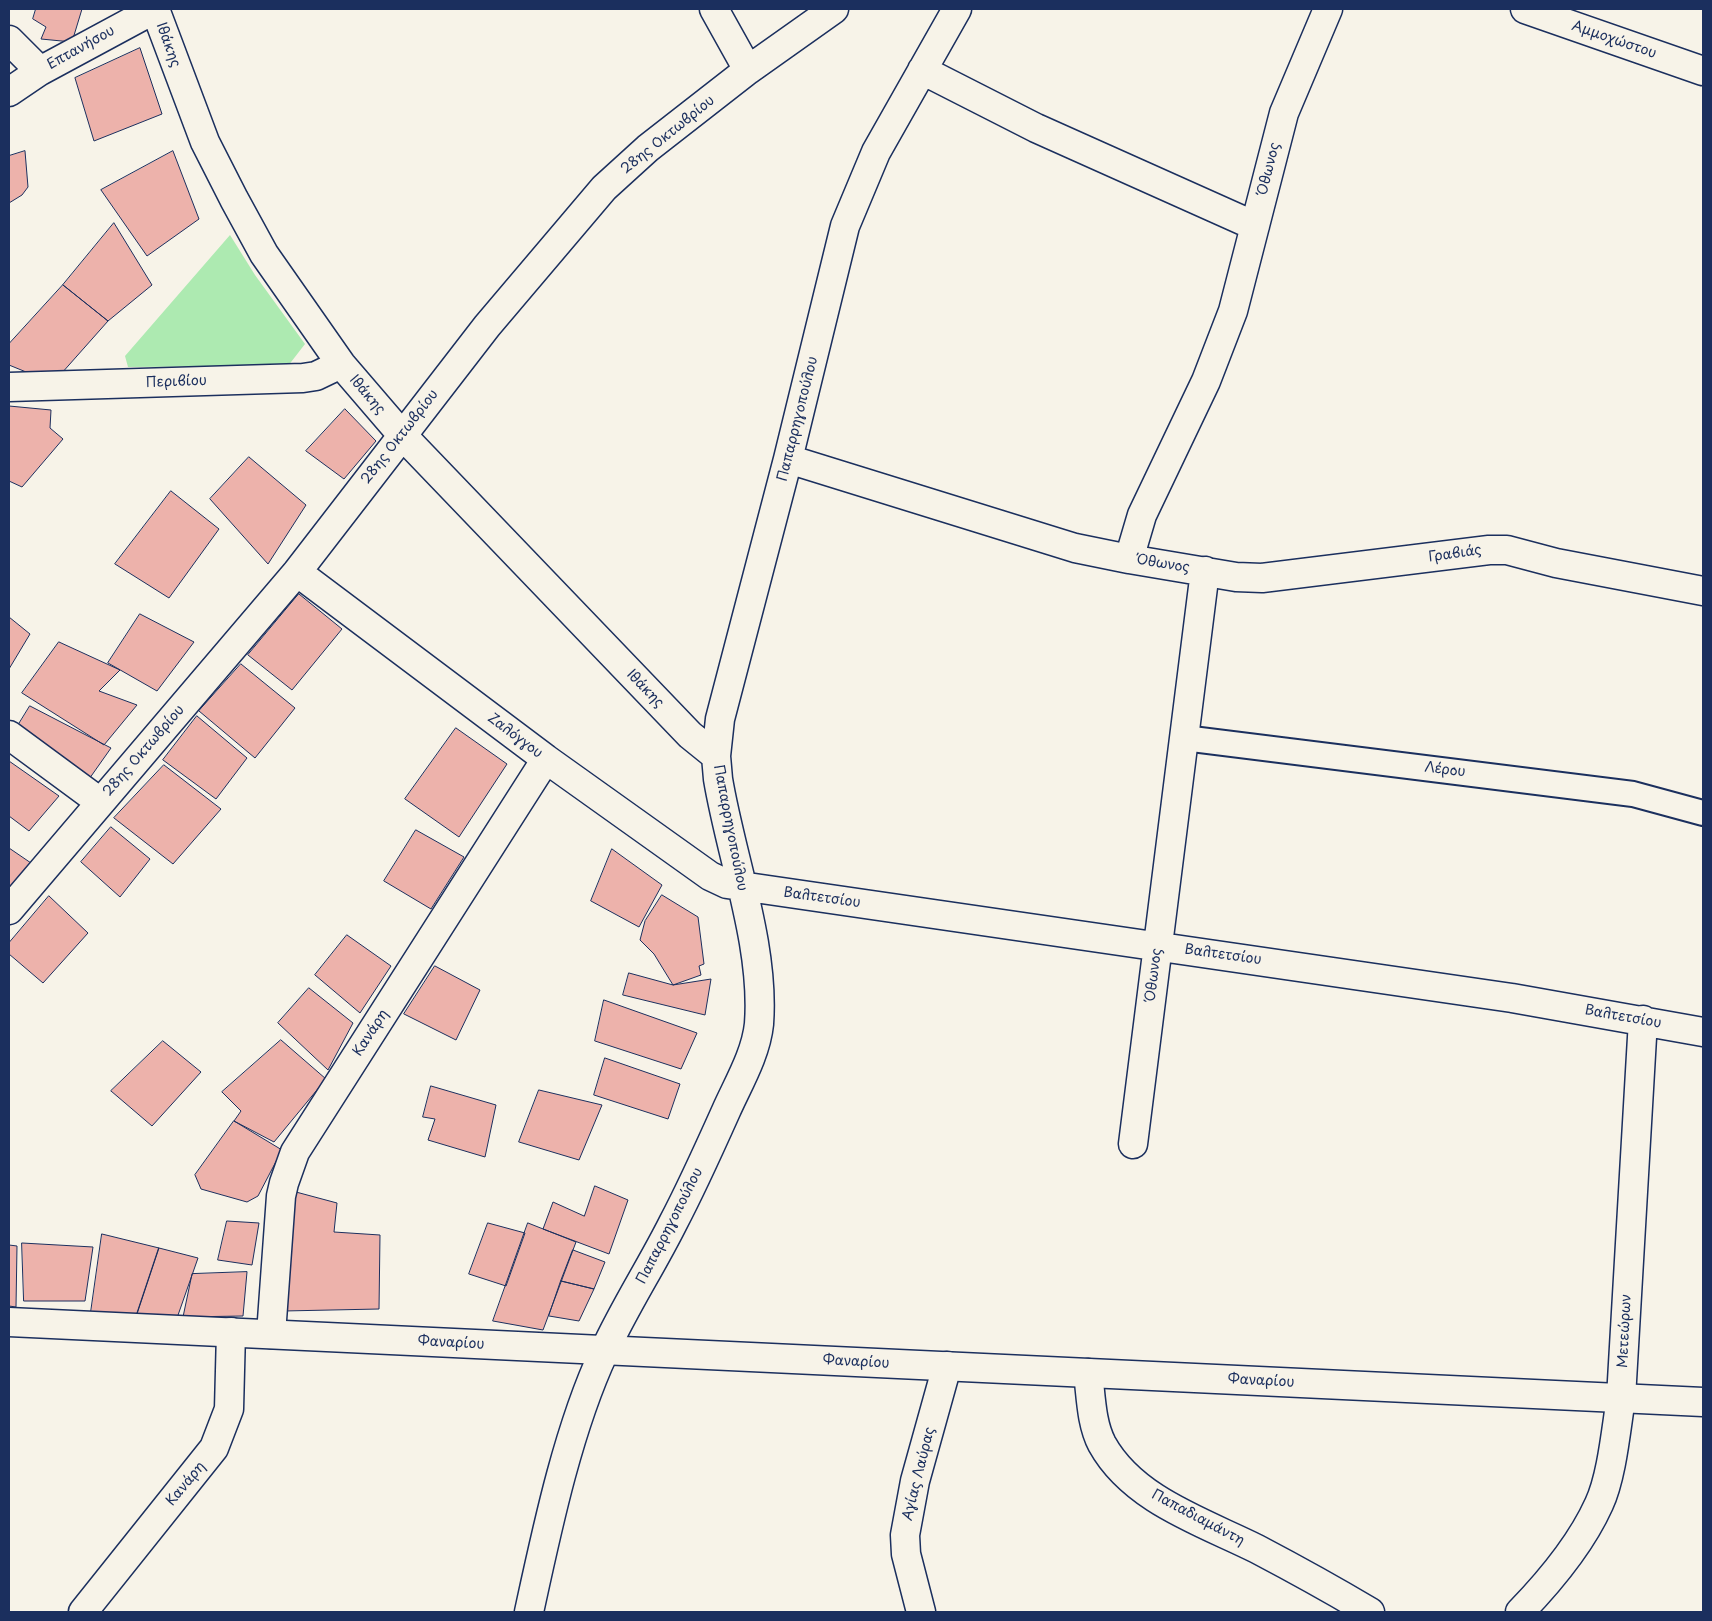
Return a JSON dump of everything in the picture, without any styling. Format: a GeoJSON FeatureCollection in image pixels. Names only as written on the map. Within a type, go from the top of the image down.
{"type":"FeatureCollection","features":[{"type":"Feature","properties":{"kind":"street","name":"Επτανήσου"},"geometry":{"type":"LineString","coordinates":[[9,92],[40,71],[155,9]]}},
{"type":"Feature","properties":{"kind":"street","name":"Ιθάκης"},"geometry":{"type":"LineString","coordinates":[[155,9],[205,142],[234,199],[264,254],[341,364],[402,435],[690,735],[716,756]]}},
{"type":"Feature","properties":{"kind":"street"},"geometry":{"type":"LineString","coordinates":[[714,9],[748,70]]}},
{"type":"Feature","properties":{"kind":"street","name":"28ης Οκτωβρίου"},"geometry":{"type":"LineString","coordinates":[[9,910],[297,572],[487,326],[604,188],[648,148],[748,70],[834,9]]}},
{"type":"Feature","properties":{"kind":"street","name":"Παπαρρηγοπούλου"},"geometry":{"type":"LineString","coordinates":[[529,1612],[541,1556],[565,1467],[592,1380],[605,1350],[674,1222],[744,1072],[755,1040],[758,1027],[758,991],[755,957],[721,794],[716,756],[725,695],[788,459],[845,226],[876,152],[957,9]]}},
{"type":"Feature","properties":{"kind":"street","name":"Όθωνος"},"geometry":{"type":"LineString","coordinates":[[1133,1144],[1205,571],[1129,559],[1142,515],[1206,382],[1223,339],[1284,113],[1328,9]]}},
{"type":"Feature","properties":{"kind":"street","name":"Αμμοχώστου"},"geometry":{"type":"LineString","coordinates":[[1525,9],[1703,71]]}},
{"type":"Feature","properties":{"kind":"street"},"geometry":{"type":"LineString","coordinates":[[9,40],[40,71]]}},
{"type":"Feature","properties":{"kind":"street"},"geometry":{"type":"LineString","coordinates":[[922,70],[1036,128],[1255,226]]}},
{"type":"Feature","properties":{"kind":"street","name":"Περιβίου"},"geometry":{"type":"LineString","coordinates":[[9,387],[303,378],[316,376],[341,364]]}},
{"type":"Feature","properties":{"kind":"street"},"geometry":{"type":"LineString","coordinates":[[788,459],[1075,548],[1129,559]]}},
{"type":"Feature","properties":{"kind":"street","name":"Γραβιάς"},"geometry":{"type":"LineString","coordinates":[[1205,571],[1236,577],[1284,577],[1489,550],[1507,550],[1556,563],[1703,591]]}},
{"type":"Feature","properties":{"kind":"street","name":"Ζαλόγγου"},"geometry":{"type":"LineString","coordinates":[[297,572],[546,759],[710,876],[741,887]]}},
{"type":"Feature","properties":{"kind":"street"},"geometry":{"type":"LineString","coordinates":[[9,735],[100,802]]}},
{"type":"Feature","properties":{"kind":"street","name":"Λέρου"},"geometry":{"type":"LineString","coordinates":[[1184,738],[1633,794],[1703,813]]}},
{"type":"Feature","properties":{"kind":"street","name":"Κανάρη"},"geometry":{"type":"LineString","coordinates":[[271,1334],[282,1196],[284,1183],[295,1152],[546,759]]}},
{"type":"Feature","properties":{"kind":"street","name":"Βαλτετσίου"},"geometry":{"type":"LineString","coordinates":[[741,887],[1512,998],[1703,1032]]}},
{"type":"Feature","properties":{"kind":"street","name":"Μετεώρων"},"geometry":{"type":"LineString","coordinates":[[1520,1612],[1560,1565],[1600,1503],[1613,1447],[1621,1398],[1643,1020]]}},
{"type":"Feature","properties":{"kind":"street","name":"Φαναρίου"},"geometry":{"type":"LineString","coordinates":[[9,1322],[1703,1402]]}},
{"type":"Feature","properties":{"kind":"street","name":"Κανάρη"},"geometry":{"type":"LineString","coordinates":[[83,1612],[214,1448],[229,1409],[231,1332]]}},
{"type":"Feature","properties":{"kind":"street","name":"Αγίας Λαύρας"},"geometry":{"type":"LineString","coordinates":[[921,1612],[906,1554],[906,1526],[915,1481],[947,1366]]}},
{"type":"Feature","properties":{"kind":"street","name":"Παπαδιαμάντη"},"geometry":{"type":"LineString","coordinates":[[1088,1373],[1095,1428],[1102,1444],[1122,1472],[1156,1498],[1314,1579],[1370,1612]]}},
{"type":"Feature","properties":{"kind":"green space"},"geometry":{"type":"Polygon","coordinates":[[[230,235],[255,275],[305,344],[288,366],[128,367],[125,356],[230,235]]]}},
{"type":"Feature","properties":{"kind":"building"},"geometry":{"type":"Polygon","coordinates":[[[36,9],[82,9],[72,42],[41,39],[46,27],[33,19],[36,9]]]}},
{"type":"Feature","properties":{"kind":"building"},"geometry":{"type":"Polygon","coordinates":[[[140,48],[162,114],[94,141],[75,78],[140,48]]]}},
{"type":"Feature","properties":{"kind":"building"},"geometry":{"type":"Polygon","coordinates":[[[25,151],[28,187],[22,195],[9,203],[9,156],[25,151]]]}},
{"type":"Feature","properties":{"kind":"building"},"geometry":{"type":"Polygon","coordinates":[[[173,151],[199,219],[147,256],[101,190],[173,151]]]}},
{"type":"Feature","properties":{"kind":"building"},"geometry":{"type":"Polygon","coordinates":[[[114,223],[152,285],[108,321],[63,285],[114,223]]]}},
{"type":"Feature","properties":{"kind":"building"},"geometry":{"type":"Polygon","coordinates":[[[63,285],[108,321],[53,383],[9,365],[9,344],[63,285]]]}},
{"type":"Feature","properties":{"kind":"building"},"geometry":{"type":"Polygon","coordinates":[[[9,406],[51,410],[50,428],[63,439],[22,487],[9,481],[9,406]]]}},
{"type":"Feature","properties":{"kind":"building"},"geometry":{"type":"Polygon","coordinates":[[[345,409],[376,441],[344,479],[306,451],[345,409]]]}},
{"type":"Feature","properties":{"kind":"building"},"geometry":{"type":"Polygon","coordinates":[[[249,457],[306,505],[268,564],[210,499],[249,457]]]}},
{"type":"Feature","properties":{"kind":"building"},"geometry":{"type":"Polygon","coordinates":[[[171,491],[219,529],[169,598],[115,564],[171,491]]]}},
{"type":"Feature","properties":{"kind":"building"},"geometry":{"type":"Polygon","coordinates":[[[299,594],[342,629],[292,690],[248,655],[299,594]]]}},
{"type":"Feature","properties":{"kind":"building"},"geometry":{"type":"Polygon","coordinates":[[[140,614],[194,642],[157,691],[108,663],[140,614]]]}},
{"type":"Feature","properties":{"kind":"building"},"geometry":{"type":"Polygon","coordinates":[[[9,617],[30,634],[9,669],[9,617]]]}},
{"type":"Feature","properties":{"kind":"building"},"geometry":{"type":"Polygon","coordinates":[[[59,642],[120,670],[99,691],[137,705],[104,745],[22,693],[59,642]]]}},
{"type":"Feature","properties":{"kind":"building"},"geometry":{"type":"Polygon","coordinates":[[[241,664],[295,708],[255,758],[199,711],[241,664]]]}},
{"type":"Feature","properties":{"kind":"building"},"geometry":{"type":"Polygon","coordinates":[[[30,706],[111,748],[87,782],[14,732],[30,706]]]}},
{"type":"Feature","properties":{"kind":"building"},"geometry":{"type":"Polygon","coordinates":[[[197,716],[247,758],[216,799],[163,760],[197,716]]]}},
{"type":"Feature","properties":{"kind":"building"},"geometry":{"type":"Polygon","coordinates":[[[456,728],[507,764],[459,837],[405,799],[456,728]]]}},
{"type":"Feature","properties":{"kind":"building"},"geometry":{"type":"Polygon","coordinates":[[[9,761],[59,796],[29,831],[9,816],[9,761]]]}},
{"type":"Feature","properties":{"kind":"building"},"geometry":{"type":"Polygon","coordinates":[[[164,765],[221,809],[173,864],[114,818],[164,765]]]}},
{"type":"Feature","properties":{"kind":"building"},"geometry":{"type":"Polygon","coordinates":[[[111,827],[150,859],[120,897],[81,862],[111,827]]]}},
{"type":"Feature","properties":{"kind":"building"},"geometry":{"type":"Polygon","coordinates":[[[416,830],[464,857],[431,909],[384,881],[416,830]]]}},
{"type":"Feature","properties":{"kind":"building"},"geometry":{"type":"Polygon","coordinates":[[[9,848],[31,863],[9,891],[9,848]]]}},
{"type":"Feature","properties":{"kind":"building"},"geometry":{"type":"Polygon","coordinates":[[[612,849],[662,885],[639,927],[591,901],[612,849]]]}},
{"type":"Feature","properties":{"kind":"building"},"geometry":{"type":"Polygon","coordinates":[[[662,895],[698,917],[704,964],[699,966],[701,975],[673,985],[654,954],[640,940],[645,921],[662,895]]]}},
{"type":"Feature","properties":{"kind":"building"},"geometry":{"type":"Polygon","coordinates":[[[49,896],[88,933],[43,983],[9,954],[9,943],[49,896]]]}},
{"type":"Feature","properties":{"kind":"building"},"geometry":{"type":"Polygon","coordinates":[[[347,935],[391,966],[360,1013],[315,975],[347,935]]]}},
{"type":"Feature","properties":{"kind":"building"},"geometry":{"type":"Polygon","coordinates":[[[435,966],[480,990],[456,1040],[404,1014],[435,966]]]}},
{"type":"Feature","properties":{"kind":"building"},"geometry":{"type":"Polygon","coordinates":[[[629,973],[673,985],[711,979],[705,1015],[623,995],[629,973]]]}},
{"type":"Feature","properties":{"kind":"building"},"geometry":{"type":"Polygon","coordinates":[[[309,988],[353,1023],[328,1070],[278,1023],[309,988]]]}},
{"type":"Feature","properties":{"kind":"building"},"geometry":{"type":"Polygon","coordinates":[[[604,1000],[697,1033],[681,1069],[595,1041],[604,1000]]]}},
{"type":"Feature","properties":{"kind":"building"},"geometry":{"type":"Polygon","coordinates":[[[281,1040],[326,1079],[274,1142],[234,1121],[241,1111],[222,1092],[281,1040]]]}},
{"type":"Feature","properties":{"kind":"building"},"geometry":{"type":"Polygon","coordinates":[[[163,1041],[201,1072],[152,1126],[111,1091],[163,1041]]]}},
{"type":"Feature","properties":{"kind":"building"},"geometry":{"type":"Polygon","coordinates":[[[605,1058],[680,1084],[668,1119],[594,1095],[605,1058]]]}},
{"type":"Feature","properties":{"kind":"building"},"geometry":{"type":"Polygon","coordinates":[[[431,1086],[496,1105],[485,1157],[428,1140],[435,1119],[423,1117],[431,1086]]]}},
{"type":"Feature","properties":{"kind":"building"},"geometry":{"type":"Polygon","coordinates":[[[539,1090],[602,1105],[579,1160],[519,1142],[539,1090]]]}},
{"type":"Feature","properties":{"kind":"building"},"geometry":{"type":"Polygon","coordinates":[[[234,1121],[282,1150],[258,1196],[247,1202],[201,1189],[195,1175],[234,1121]]]}},
{"type":"Feature","properties":{"kind":"building"},"geometry":{"type":"Polygon","coordinates":[[[595,1186],[628,1200],[609,1254],[543,1229],[553,1202],[584,1216],[595,1186]]]}},
{"type":"Feature","properties":{"kind":"building"},"geometry":{"type":"Polygon","coordinates":[[[296,1192],[337,1203],[334,1232],[380,1235],[379,1309],[284,1311],[296,1192]]]}},
{"type":"Feature","properties":{"kind":"building"},"geometry":{"type":"Polygon","coordinates":[[[227,1221],[259,1223],[252,1265],[218,1260],[227,1221]]]}},
{"type":"Feature","properties":{"kind":"building"},"geometry":{"type":"Polygon","coordinates":[[[488,1223],[525,1233],[506,1286],[469,1274],[488,1223]]]}},
{"type":"Feature","properties":{"kind":"building"},"geometry":{"type":"Polygon","coordinates":[[[528,1223],[576,1242],[543,1330],[493,1321],[528,1223]]]}},
{"type":"Feature","properties":{"kind":"building"},"geometry":{"type":"Polygon","coordinates":[[[102,1234],[159,1248],[137,1314],[91,1312],[102,1234]]]}},
{"type":"Feature","properties":{"kind":"building"},"geometry":{"type":"Polygon","coordinates":[[[22,1243],[93,1247],[85,1301],[24,1301],[22,1243]]]}},
{"type":"Feature","properties":{"kind":"building"},"geometry":{"type":"Polygon","coordinates":[[[9,1245],[17,1246],[16,1307],[9,1306],[9,1245]]]}},
{"type":"Feature","properties":{"kind":"building"},"geometry":{"type":"Polygon","coordinates":[[[159,1248],[198,1258],[177,1318],[137,1314],[159,1248]]]}},
{"type":"Feature","properties":{"kind":"building"},"geometry":{"type":"Polygon","coordinates":[[[573,1250],[605,1262],[594,1289],[561,1281],[573,1250]]]}},
{"type":"Feature","properties":{"kind":"building"},"geometry":{"type":"Polygon","coordinates":[[[247,1272],[243,1316],[183,1317],[192,1274],[247,1272]]]}},
{"type":"Feature","properties":{"kind":"building"},"geometry":{"type":"Polygon","coordinates":[[[561,1281],[594,1289],[579,1321],[549,1316],[561,1281]]]}}]}
